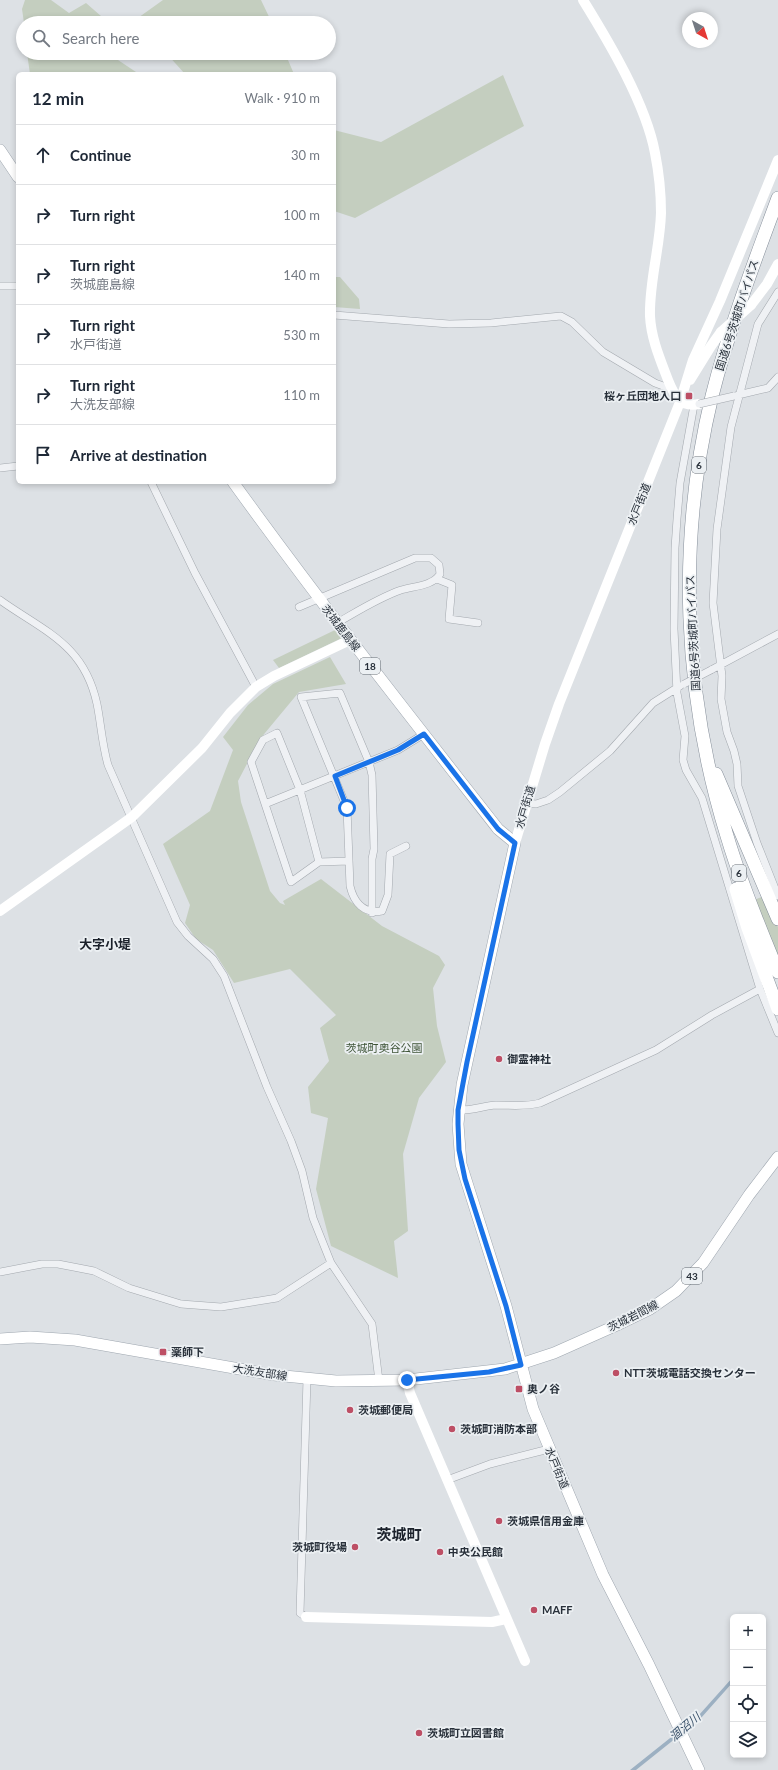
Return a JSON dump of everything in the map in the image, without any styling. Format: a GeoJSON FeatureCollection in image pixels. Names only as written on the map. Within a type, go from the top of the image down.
{"type":"FeatureCollection","features":[{"type":"Feature","properties":{"kind":"highway","name":"国道6号茨城町バイパス"},"geometry":{"type":"LineString","coordinates":[[778,198],[725,346],[703,437],[694,497],[690,544],[689,609],[692,663],[709,771],[737,868],[778,972]]}},
{"type":"Feature","properties":{"kind":"highway"},"geometry":{"type":"LineString","coordinates":[[704,742],[778,919]]}},
{"type":"Feature","properties":{"kind":"highway"},"geometry":{"type":"LineString","coordinates":[[709,771],[708,791],[721,839],[748,928],[778,1010]]}},
{"type":"Feature","properties":{"kind":"main road"},"geometry":{"type":"LineString","coordinates":[[0,150],[16,174]]}},
{"type":"Feature","properties":{"kind":"main road","name":"茨城鹿島線"},"geometry":{"type":"LineString","coordinates":[[234,484],[317,598],[498,829],[515,843]]}},
{"type":"Feature","properties":{"kind":"main road","name":"水戸街道"},"geometry":{"type":"LineString","coordinates":[[515,843],[467,1062],[458,1110],[459,1150],[465,1179],[506,1306],[533,1409],[604,1575],[698,1768]]}},
{"type":"Feature","properties":{"kind":"main road","name":"茨城岩間線"},"geometry":{"type":"LineString","coordinates":[[521,1365],[554,1353],[624,1322],[650,1309],[676,1291],[703,1263],[749,1195],[778,1157]]}},
{"type":"Feature","properties":{"kind":"main road","name":"大洗友部線"},"geometry":{"type":"LineString","coordinates":[[0,1339],[30,1337],[75,1340],[191,1361],[307,1378],[379,1381],[407,1380],[489,1372],[521,1365]]}},
{"type":"Feature","properties":{"kind":"street"},"geometry":{"type":"LineString","coordinates":[[583,0],[604,35],[638,100],[655,151],[661,213],[650,316],[655,345],[671,387],[689,406],[768,388],[778,377]]}},
{"type":"Feature","properties":{"kind":"street","name":"水戸街道"},"geometry":{"type":"LineString","coordinates":[[515,843],[526,803],[559,704],[681,398],[693,360],[720,301],[778,160]]}},
{"type":"Feature","properties":{"kind":"street","name":"水戸街道"},"geometry":{"type":"LineString","coordinates":[[681,398],[710,346],[721,332],[751,305],[767,284],[778,264]]}},
{"type":"Feature","properties":{"kind":"street"},"geometry":{"type":"LineString","coordinates":[[0,286],[16,286]]}},
{"type":"Feature","properties":{"kind":"street"},"geometry":{"type":"LineString","coordinates":[[778,292],[758,324],[737,395],[726,452],[717,528],[713,603],[721,666],[722,706],[727,732],[737,764],[738,786],[757,843],[778,896]]}},
{"type":"Feature","properties":{"kind":"street"},"geometry":{"type":"LineString","coordinates":[[336,315],[449,324],[491,323],[561,316],[572,322],[603,352],[654,383],[666,388],[671,387]]}},
{"type":"Feature","properties":{"kind":"street"},"geometry":{"type":"LineString","coordinates":[[696,405],[680,483],[675,548],[674,629],[681,686],[684,736],[683,760],[686,770],[702,798],[760,989],[778,1033]]}},
{"type":"Feature","properties":{"kind":"street"},"geometry":{"type":"LineString","coordinates":[[0,468],[16,466]]}},
{"type":"Feature","properties":{"kind":"street"},"geometry":{"type":"LineString","coordinates":[[152,484],[195,573],[256,687]]}},
{"type":"Feature","properties":{"kind":"street"},"geometry":{"type":"LineString","coordinates":[[299,607],[317,598],[415,558],[425,556],[435,561],[441,570],[438,579],[433,582],[385,597],[366,605],[337,623]]}},
{"type":"Feature","properties":{"kind":"street"},"geometry":{"type":"LineString","coordinates":[[438,579],[452,586],[449,619],[478,623]]}},
{"type":"Feature","properties":{"kind":"street"},"geometry":{"type":"LineString","coordinates":[[0,600],[58,638],[80,662],[91,682],[97,704],[103,747],[108,764],[177,922],[188,936],[213,959],[224,976],[267,1087],[291,1142],[303,1178],[313,1218],[331,1263],[372,1324],[379,1381]]}},
{"type":"Feature","properties":{"kind":"street"},"geometry":{"type":"LineString","coordinates":[[526,803],[536,804],[548,800],[560,792],[610,751],[652,703],[778,634]]}},
{"type":"Feature","properties":{"kind":"street"},"geometry":{"type":"LineString","coordinates":[[0,912],[132,817],[202,748],[234,709],[256,687],[274,676],[350,640]]}},
{"type":"Feature","properties":{"kind":"street"},"geometry":{"type":"LineString","coordinates":[[372,913],[374,789],[369,762],[340,693],[301,696],[335,776],[348,813],[350,886],[352,895],[365,910],[372,913],[382,911],[388,895],[390,854],[406,846]]}},
{"type":"Feature","properties":{"kind":"street"},"geometry":{"type":"LineString","coordinates":[[319,862],[300,790],[277,733],[263,740],[251,762],[291,882],[319,862],[349,861]]}},
{"type":"Feature","properties":{"kind":"street"},"geometry":{"type":"LineString","coordinates":[[265,804],[398,750],[424,734]]}},
{"type":"Feature","properties":{"kind":"street"},"geometry":{"type":"LineString","coordinates":[[458,1110],[496,1105],[528,1106],[540,1103],[644,1056],[712,1015],[760,989]]}},
{"type":"Feature","properties":{"kind":"street"},"geometry":{"type":"LineString","coordinates":[[0,1272],[42,1264],[58,1264],[94,1271],[128,1288],[181,1304],[221,1307],[277,1298],[331,1263]]}},
{"type":"Feature","properties":{"kind":"street"},"geometry":{"type":"LineString","coordinates":[[307,1378],[300,1613],[306,1617],[492,1622],[506,1619]]}},
{"type":"Feature","properties":{"kind":"street"},"geometry":{"type":"LineString","coordinates":[[407,1380],[410,1393],[524,1661]]}},
{"type":"Feature","properties":{"kind":"street"},"geometry":{"type":"LineString","coordinates":[[447,1480],[490,1464],[549,1449]]}},
{"type":"Feature","properties":{"kind":"green space"},"geometry":{"type":"Polygon","coordinates":[[[25,0],[51,0],[69,13],[86,3],[101,16],[23,16],[22,9],[25,0]]]}},
{"type":"Feature","properties":{"kind":"green space"},"geometry":{"type":"Polygon","coordinates":[[[163,0],[261,0],[269,16],[141,16],[163,0]]]}},
{"type":"Feature","properties":{"kind":"green space"},"geometry":{"type":"Polygon","coordinates":[[[28,60],[118,60],[136,72],[30,72],[28,60]]]}},
{"type":"Feature","properties":{"kind":"green space"},"geometry":{"type":"Polygon","coordinates":[[[172,60],[288,60],[293,72],[183,72],[172,60]]]}},
{"type":"Feature","properties":{"kind":"green space"},"geometry":{"type":"Polygon","coordinates":[[[503,75],[524,126],[355,218],[336,212],[336,131],[381,142],[503,75]]]}},
{"type":"Feature","properties":{"kind":"green space"},"geometry":{"type":"Polygon","coordinates":[[[336,277],[340,277],[359,299],[360,309],[336,307],[336,277]]]}},
{"type":"Feature","properties":{"kind":"green space"},"geometry":{"type":"Polygon","coordinates":[[[335,630],[342,638],[279,668],[273,660],[335,630]]]}},
{"type":"Feature","properties":{"kind":"green space","name":"茨城町奥谷公園"},"geometry":{"type":"Polygon","coordinates":[[[330,657],[346,684],[299,692],[260,739],[238,781],[241,802],[270,891],[280,903],[285,905],[283,901],[321,879],[382,926],[439,956],[445,965],[433,988],[437,1026],[446,1062],[419,1098],[403,1154],[408,1231],[394,1241],[398,1278],[331,1246],[316,1189],[328,1118],[311,1113],[308,1087],[329,1061],[320,1028],[336,1015],[290,969],[234,983],[213,950],[196,939],[185,923],[190,905],[163,844],[210,811],[233,750],[223,737],[248,705],[273,684],[330,657]]]}},
{"type":"Feature","properties":{"kind":"green space"},"geometry":{"type":"Polygon","coordinates":[[[764,896],[778,927],[778,957],[754,900],[764,896]]]}},
{"type":"Feature","properties":{"kind":"water","name":"涸沼川"},"geometry":{"type":"Polygon","coordinates":[[[730,1680],[730,1685],[701,1718],[636,1770],[630,1770],[699,1715],[730,1680]]]}},
{"type":"Feature","properties":{"kind":"place","name":"桜ヶ丘団地入口"},"geometry":{"type":"Point","coordinates":[689,396]}},
{"type":"Feature","properties":{"kind":"place","name":"御霊神社"},"geometry":{"type":"Point","coordinates":[499,1059]}},
{"type":"Feature","properties":{"kind":"place","name":"薬師下"},"geometry":{"type":"Point","coordinates":[163,1352]}},
{"type":"Feature","properties":{"kind":"place","name":"NTT茨城電話交換センター"},"geometry":{"type":"Point","coordinates":[616,1373]}},
{"type":"Feature","properties":{"kind":"place","name":"奥ノ谷"},"geometry":{"type":"Point","coordinates":[519,1389]}},
{"type":"Feature","properties":{"kind":"place","name":"茨城郵便局"},"geometry":{"type":"Point","coordinates":[350,1410]}},
{"type":"Feature","properties":{"kind":"place","name":"茨城町消防本部"},"geometry":{"type":"Point","coordinates":[452,1429]}},
{"type":"Feature","properties":{"kind":"place","name":"茨城県信用金庫"},"geometry":{"type":"Point","coordinates":[499,1521]}},
{"type":"Feature","properties":{"kind":"place","name":"茨城町役場"},"geometry":{"type":"Point","coordinates":[355,1547]}},
{"type":"Feature","properties":{"kind":"place","name":"中央公民館"},"geometry":{"type":"Point","coordinates":[440,1552]}},
{"type":"Feature","properties":{"kind":"place","name":"MAFF"},"geometry":{"type":"Point","coordinates":[534,1610]}},
{"type":"Feature","properties":{"kind":"place","name":"茨城町立図書館"},"geometry":{"type":"Point","coordinates":[419,1733]}},
{"type":"Feature","properties":{"kind":"district","name":"大字小堤"},"geometry":{"type":"Point","coordinates":[105,944]}},
{"type":"Feature","properties":{"kind":"district","name":"茨城町"},"geometry":{"type":"Point","coordinates":[399,1535]}},
{"type":"Feature","properties":{"kind":"route"},"geometry":{"type":"LineString","coordinates":[[347,808],[335,776],[398,750],[424,734],[503,835],[515,843],[462,1085],[458,1110],[458,1137],[461,1164],[465,1179],[506,1306],[521,1365],[489,1372],[407,1380]]}}]}
